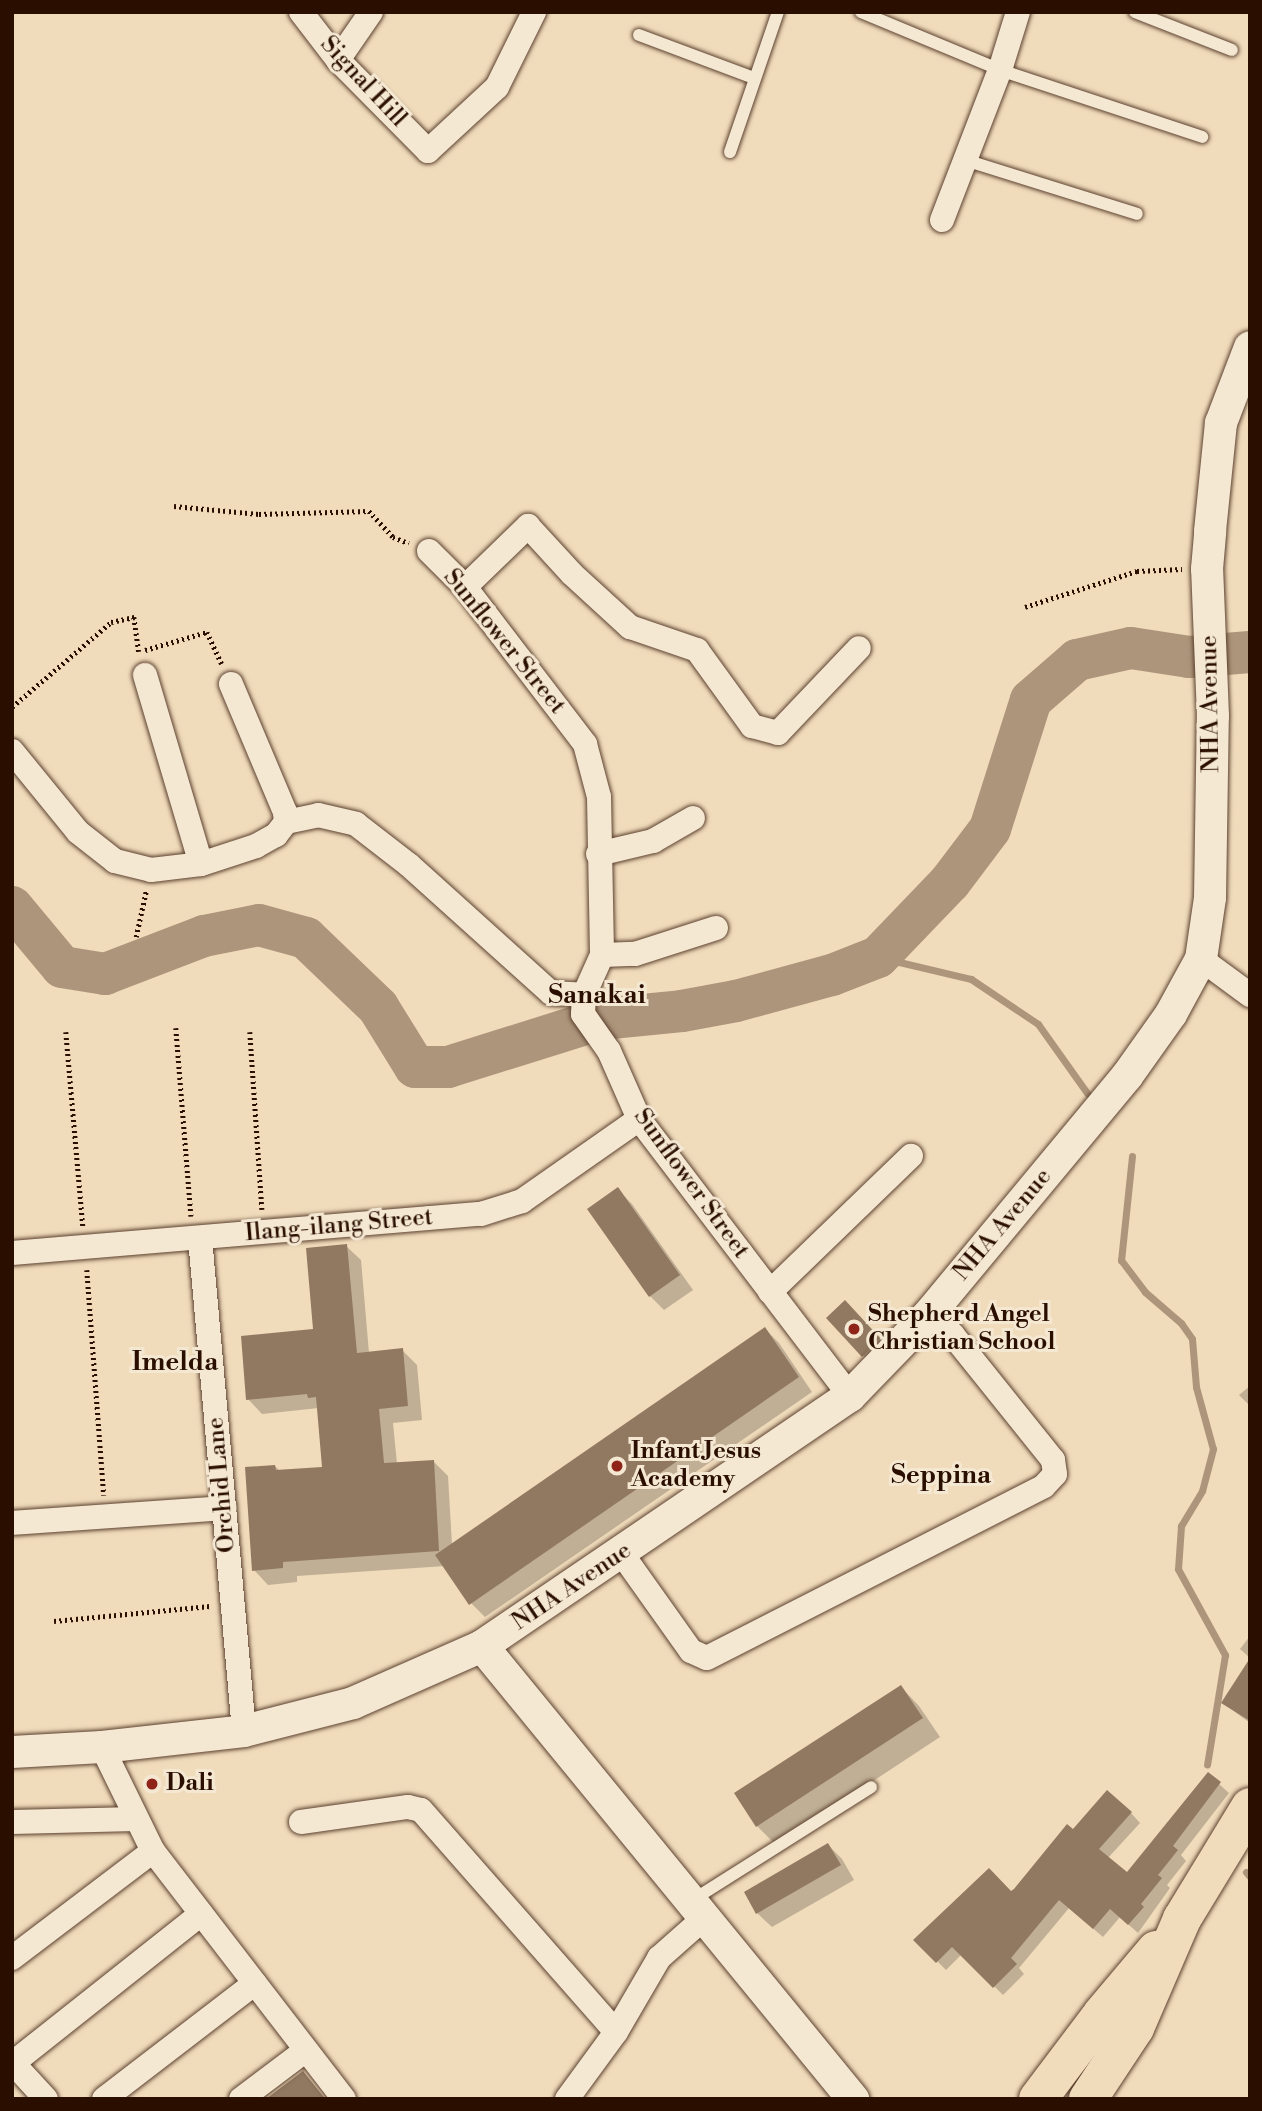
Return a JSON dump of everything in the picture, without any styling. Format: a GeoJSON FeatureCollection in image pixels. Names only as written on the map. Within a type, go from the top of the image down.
{"type":"FeatureCollection","features":[{"type":"Feature","properties":{"kind":"main road"},"geometry":{"type":"LineString","coordinates":[[1088,2099],[1135,2028],[1182,1919],[1250,1807]]}},
{"type":"Feature","properties":{"kind":"main road"},"geometry":{"type":"LineString","coordinates":[[1038,2099],[1102,2014],[1182,1919]]}},
{"type":"Feature","properties":{"kind":"street","name":"Signal Hill"},"geometry":{"type":"LineString","coordinates":[[301,12],[338,60],[428,151],[497,87],[534,12]]}},
{"type":"Feature","properties":{"kind":"street"},"geometry":{"type":"LineString","coordinates":[[338,60],[372,12]]}},
{"type":"Feature","properties":{"kind":"street"},"geometry":{"type":"LineString","coordinates":[[942,220],[1000,70],[1018,12]]}},
{"type":"Feature","properties":{"kind":"street","name":"NHA Avenue"},"geometry":{"type":"LineString","coordinates":[[12,1752],[102,1748],[244,1731],[353,1703],[482,1646],[622,1554],[850,1396],[931,1312],[1128,1076],[1171,1014],[1201,959],[1210,898],[1213,716],[1207,569],[1221,423],[1250,347]]}},
{"type":"Feature","properties":{"kind":"street"},"geometry":{"type":"LineString","coordinates":[[465,587],[528,526],[572,574],[630,627],[697,650],[752,726],[778,733],[859,648]]}},
{"type":"Feature","properties":{"kind":"street","name":"Sunflower Street"},"geometry":{"type":"LineString","coordinates":[[429,551],[465,587],[585,744],[599,797],[602,955],[583,1005],[609,1051],[639,1119],[850,1396]]}},
{"type":"Feature","properties":{"kind":"street"},"geometry":{"type":"LineString","coordinates":[[142,664],[201,864]]}},
{"type":"Feature","properties":{"kind":"street"},"geometry":{"type":"LineString","coordinates":[[231,684],[285,812],[286,822]]}},
{"type":"Feature","properties":{"kind":"street"},"geometry":{"type":"LineString","coordinates":[[12,751],[78,832],[115,862],[151,870],[201,864],[256,846],[276,835],[286,822],[318,815],[356,824],[409,865],[551,993],[583,1005]]}},
{"type":"Feature","properties":{"kind":"street"},"geometry":{"type":"LineString","coordinates":[[598,854],[653,841],[693,818]]}},
{"type":"Feature","properties":{"kind":"street"},"geometry":{"type":"LineString","coordinates":[[602,955],[635,954],[716,928]]}},
{"type":"Feature","properties":{"kind":"street"},"geometry":{"type":"LineString","coordinates":[[1201,959],[1250,995]]}},
{"type":"Feature","properties":{"kind":"street","name":"Ilang-ilang Street"},"geometry":{"type":"LineString","coordinates":[[12,1253],[264,1234],[492,1210],[522,1201],[639,1119]]}},
{"type":"Feature","properties":{"kind":"street"},"geometry":{"type":"LineString","coordinates":[[770,1292],[911,1156]]}},
{"type":"Feature","properties":{"kind":"street","name":"Orchid Lane"},"geometry":{"type":"LineString","coordinates":[[196,1239],[244,1731]]}},
{"type":"Feature","properties":{"kind":"street"},"geometry":{"type":"LineString","coordinates":[[622,1554],[691,1651],[707,1658],[1044,1486],[1055,1474],[1053,1460],[953,1335],[931,1312]]}},
{"type":"Feature","properties":{"kind":"street"},"geometry":{"type":"LineString","coordinates":[[12,1523],[224,1508]]}},
{"type":"Feature","properties":{"kind":"street"},"geometry":{"type":"LineString","coordinates":[[482,1646],[853,2099]]}},
{"type":"Feature","properties":{"kind":"street"},"geometry":{"type":"LineString","coordinates":[[102,1748],[153,1851],[344,2099]]}},
{"type":"Feature","properties":{"kind":"street"},"geometry":{"type":"LineString","coordinates":[[301,1822],[408,1807],[421,1810],[617,2032]]}},
{"type":"Feature","properties":{"kind":"street"},"geometry":{"type":"LineString","coordinates":[[12,1822],[136,1819]]}},
{"type":"Feature","properties":{"kind":"street"},"geometry":{"type":"LineString","coordinates":[[12,1958],[153,1851]]}},
{"type":"Feature","properties":{"kind":"street"},"geometry":{"type":"LineString","coordinates":[[566,2099],[617,2032],[659,1958],[698,1910]]}},
{"type":"Feature","properties":{"kind":"street"},"geometry":{"type":"LineString","coordinates":[[46,2099],[13,2062],[201,1913]]}},
{"type":"Feature","properties":{"kind":"street"},"geometry":{"type":"LineString","coordinates":[[104,2099],[255,1983]]}},
{"type":"Feature","properties":{"kind":"street"},"geometry":{"type":"LineString","coordinates":[[241,2099],[306,2050]]}},
{"type":"Feature","properties":{"kind":"lane"},"geometry":{"type":"LineString","coordinates":[[730,152],[778,12]]}},
{"type":"Feature","properties":{"kind":"lane"},"geometry":{"type":"LineString","coordinates":[[1135,12],[1232,50]]}},
{"type":"Feature","properties":{"kind":"lane"},"geometry":{"type":"LineString","coordinates":[[870,14],[1000,70],[1202,137]]}},
{"type":"Feature","properties":{"kind":"lane"},"geometry":{"type":"LineString","coordinates":[[639,35],[754,78]]}},
{"type":"Feature","properties":{"kind":"lane"},"geometry":{"type":"LineString","coordinates":[[965,160],[1138,214]]}},
{"type":"Feature","properties":{"kind":"lane"},"geometry":{"type":"LineString","coordinates":[[698,1910],[871,1787]]}},
{"type":"Feature","properties":{"kind":"path"},"geometry":{"type":"LineString","coordinates":[[174,506],[259,514],[369,511],[393,537],[429,551]]}},
{"type":"Feature","properties":{"kind":"path"},"geometry":{"type":"LineString","coordinates":[[1025,607],[1137,571],[1207,569]]}},
{"type":"Feature","properties":{"kind":"path"},"geometry":{"type":"LineString","coordinates":[[12,707],[111,622],[134,617],[142,664],[207,632],[231,684]]}},
{"type":"Feature","properties":{"kind":"path"},"geometry":{"type":"LineString","coordinates":[[136,937],[151,870]]}},
{"type":"Feature","properties":{"kind":"path"},"geometry":{"type":"LineString","coordinates":[[176,1028],[196,1239]]}},
{"type":"Feature","properties":{"kind":"path"},"geometry":{"type":"LineString","coordinates":[[66,1032],[106,1516]]}},
{"type":"Feature","properties":{"kind":"path"},"geometry":{"type":"LineString","coordinates":[[250,1032],[264,1234]]}},
{"type":"Feature","properties":{"kind":"path"},"geometry":{"type":"LineString","coordinates":[[54,1621],[233,1604]]}},
{"type":"Feature","properties":{"kind":"building"},"geometry":{"type":"Polygon","coordinates":[[[618,1187],[680,1275],[649,1297],[587,1209],[618,1187]]]}},
{"type":"Feature","properties":{"kind":"building"},"geometry":{"type":"Polygon","coordinates":[[[347,1244],[357,1353],[403,1348],[408,1406],[379,1409],[384,1463],[434,1460],[439,1551],[283,1562],[283,1568],[252,1571],[245,1467],[275,1465],[276,1470],[322,1467],[316,1397],[308,1398],[307,1394],[246,1400],[241,1336],[313,1329],[306,1248],[347,1244]]]}},
{"type":"Feature","properties":{"kind":"building","name":"Shepherd Angel Christian School"},"geometry":{"type":"Polygon","coordinates":[[[845,1300],[880,1338],[862,1357],[826,1318],[845,1300]]]}},
{"type":"Feature","properties":{"kind":"building","name":"Infant Jesus Academy"},"geometry":{"type":"Polygon","coordinates":[[[765,1327],[799,1377],[469,1605],[435,1555],[765,1327]]]}},
{"type":"Feature","properties":{"kind":"building"},"geometry":{"type":"Polygon","coordinates":[[[1250,1658],[1250,1721],[1221,1703],[1250,1658]]]}},
{"type":"Feature","properties":{"kind":"building"},"geometry":{"type":"Polygon","coordinates":[[[901,1685],[923,1718],[756,1827],[734,1793],[901,1685]]]}},
{"type":"Feature","properties":{"kind":"building"},"geometry":{"type":"Polygon","coordinates":[[[1208,1772],[1221,1782],[1173,1846],[1178,1850],[1158,1875],[1162,1878],[1141,1904],[1144,1907],[1128,1925],[1110,1909],[1093,1929],[1059,1900],[1011,1958],[1017,1964],[993,1988],[952,1947],[936,1963],[913,1940],[989,1868],[1011,1891],[1014,1889],[1067,1824],[1073,1829],[1107,1790],[1132,1812],[1099,1849],[1127,1872],[1208,1772]]]}},
{"type":"Feature","properties":{"kind":"building"},"geometry":{"type":"Polygon","coordinates":[[[828,1843],[841,1865],[756,1914],[744,1892],[828,1843]]]}},
{"type":"Feature","properties":{"kind":"building"},"geometry":{"type":"Polygon","coordinates":[[[303,2071],[325,2099],[266,2099],[303,2071]]]}},
{"type":"Feature","properties":{"kind":"waterway"},"geometry":{"type":"LineString","coordinates":[[12,907],[62,967],[105,974],[204,936],[259,925],[306,938],[378,1007],[415,1067],[448,1067],[601,1019],[682,1011],[736,1001],[832,975],[878,957],[950,882],[990,829],[1031,700],[1077,660],[1131,648],[1189,657],[1250,652]]}},
{"type":"Feature","properties":{"kind":"waterway"},"geometry":{"type":"LineString","coordinates":[[878,957],[971,979],[1038,1024],[1087,1093]]}},
{"type":"Feature","properties":{"kind":"waterway"},"geometry":{"type":"LineString","coordinates":[[1132,1156],[1121,1260],[1145,1292],[1181,1323],[1192,1339],[1196,1387],[1213,1449],[1202,1491],[1181,1526],[1178,1569],[1225,1655],[1207,1765]]}},
{"type":"Feature","properties":{"kind":"waterway"},"geometry":{"type":"LineString","coordinates":[[1246,1872],[1250,1877]]}},
{"type":"Feature","properties":{"kind":"place","name":"Shepherd Angel Christian School"},"geometry":{"type":"Point","coordinates":[854,1329]}},
{"type":"Feature","properties":{"kind":"place","name":"Infant Jesus Academy"},"geometry":{"type":"Point","coordinates":[617,1466]}},
{"type":"Feature","properties":{"kind":"place","name":"Dali"},"geometry":{"type":"Point","coordinates":[152,1784]}},
{"type":"Feature","properties":{"kind":"district","name":"Sanakai"},"geometry":{"type":"Point","coordinates":[597,996]}},
{"type":"Feature","properties":{"kind":"district","name":"Imelda"},"geometry":{"type":"Point","coordinates":[175,1363]}},
{"type":"Feature","properties":{"kind":"district","name":"Seppina"},"geometry":{"type":"Point","coordinates":[941,1476]}}]}
